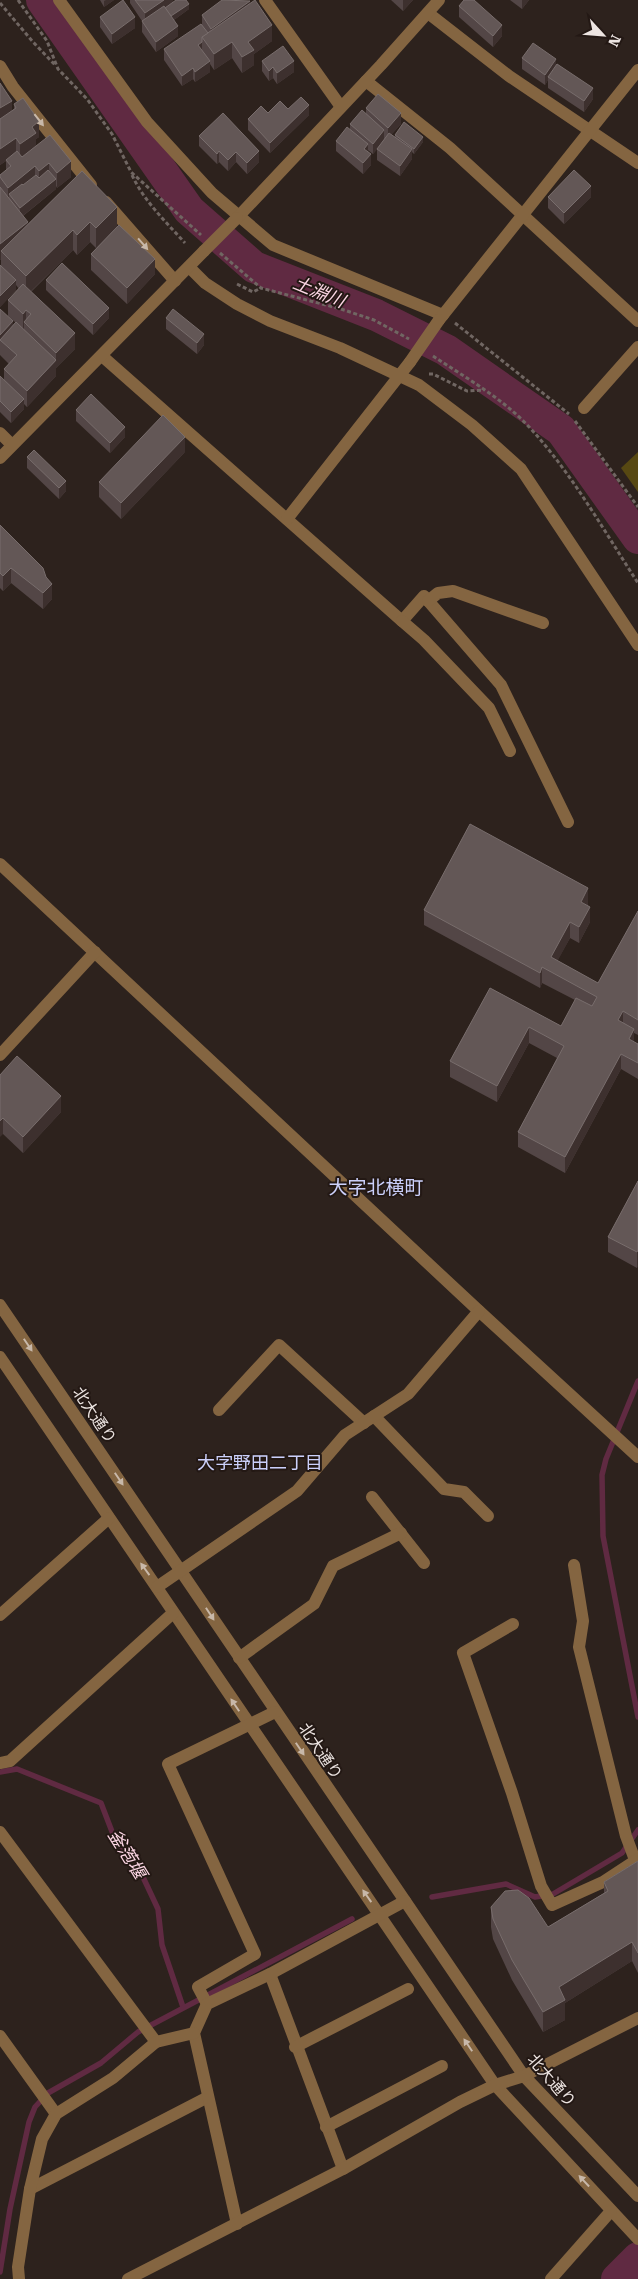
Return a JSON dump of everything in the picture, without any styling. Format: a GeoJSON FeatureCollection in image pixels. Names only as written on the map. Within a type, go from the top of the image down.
{"type":"FeatureCollection","features":[{"type":"Feature","properties":{"kind":"street"},"geometry":{"type":"LineString","coordinates":[[59,0],[146,122],[212,193],[238,217],[273,245],[441,317]]}},
{"type":"Feature","properties":{"kind":"street"},"geometry":{"type":"LineString","coordinates":[[265,0],[342,107]]}},
{"type":"Feature","properties":{"kind":"street"},"geometry":{"type":"LineString","coordinates":[[0,458],[238,217],[342,107],[439,0]]}},
{"type":"Feature","properties":{"kind":"street"},"geometry":{"type":"LineString","coordinates":[[428,13],[509,76],[638,162]]}},
{"type":"Feature","properties":{"kind":"street"},"geometry":{"type":"LineString","coordinates":[[0,66],[12,87],[84,176],[175,282]]}},
{"type":"Feature","properties":{"kind":"street"},"geometry":{"type":"LineString","coordinates":[[288,519],[400,377],[441,317],[638,70]]}},
{"type":"Feature","properties":{"kind":"street"},"geometry":{"type":"LineString","coordinates":[[366,81],[450,148],[524,214],[638,321]]}},
{"type":"Feature","properties":{"kind":"street"},"geometry":{"type":"LineString","coordinates":[[189,267],[205,283],[237,304],[270,321],[340,348],[419,385],[472,425],[521,469],[638,645]]}},
{"type":"Feature","properties":{"kind":"street"},"geometry":{"type":"LineString","coordinates":[[584,408],[638,347]]}},
{"type":"Feature","properties":{"kind":"street"},"geometry":{"type":"LineString","coordinates":[[102,356],[424,640],[489,708],[510,751]]}},
{"type":"Feature","properties":{"kind":"street"},"geometry":{"type":"LineString","coordinates":[[0,433],[12,445]]}},
{"type":"Feature","properties":{"kind":"street"},"geometry":{"type":"LineString","coordinates":[[428,601],[438,593],[453,591],[543,623]]}},
{"type":"Feature","properties":{"kind":"street"},"geometry":{"type":"LineString","coordinates":[[402,621],[424,596],[502,685],[568,822]]}},
{"type":"Feature","properties":{"kind":"street"},"geometry":{"type":"LineString","coordinates":[[0,864],[638,1457]]}},
{"type":"Feature","properties":{"kind":"street"},"geometry":{"type":"LineString","coordinates":[[0,1055],[94,952]]}},
{"type":"Feature","properties":{"kind":"street","name":"北大通り"},"geometry":{"type":"LineString","coordinates":[[0,1305],[524,2076],[638,2196]]}},
{"type":"Feature","properties":{"kind":"street"},"geometry":{"type":"LineString","coordinates":[[158,1586],[297,1491],[345,1435],[408,1394],[479,1311]]}},
{"type":"Feature","properties":{"kind":"street"},"geometry":{"type":"LineString","coordinates":[[219,1410],[279,1346],[369,1420],[444,1489],[464,1492],[488,1516]]}},
{"type":"Feature","properties":{"kind":"street"},"geometry":{"type":"LineString","coordinates":[[0,1357],[109,1518],[158,1586],[173,1613],[495,2086],[638,2238]]}},
{"type":"Feature","properties":{"kind":"street"},"geometry":{"type":"LineString","coordinates":[[372,1496],[424,1563]]}},
{"type":"Feature","properties":{"kind":"street"},"geometry":{"type":"LineString","coordinates":[[0,1615],[109,1518]]}},
{"type":"Feature","properties":{"kind":"street"},"geometry":{"type":"LineString","coordinates":[[240,1658],[314,1604],[333,1566],[401,1533]]}},
{"type":"Feature","properties":{"kind":"street"},"geometry":{"type":"LineString","coordinates":[[513,1624],[463,1654],[512,1793],[541,1886],[552,1905],[603,1882],[632,1851],[579,1648],[583,1621],[574,1565]]}},
{"type":"Feature","properties":{"kind":"street"},"geometry":{"type":"LineString","coordinates":[[0,1763],[10,1761],[173,1613]]}},
{"type":"Feature","properties":{"kind":"street"},"geometry":{"type":"LineString","coordinates":[[236,2224],[194,2033],[203,1998],[198,1987],[255,1954],[168,1764],[250,1726],[275,1712]]}},
{"type":"Feature","properties":{"kind":"street"},"geometry":{"type":"LineString","coordinates":[[0,1832],[153,2038]]}},
{"type":"Feature","properties":{"kind":"street"},"geometry":{"type":"LineString","coordinates":[[203,1998],[270,1974],[405,1901]]}},
{"type":"Feature","properties":{"kind":"street"},"geometry":{"type":"LineString","coordinates":[[270,1974],[295,2047],[343,2169]]}},
{"type":"Feature","properties":{"kind":"street"},"geometry":{"type":"LineString","coordinates":[[295,2047],[408,1989]]}},
{"type":"Feature","properties":{"kind":"street"},"geometry":{"type":"LineString","coordinates":[[128,2279],[343,2169],[460,2102],[495,2086],[524,2076],[638,2018]]}},
{"type":"Feature","properties":{"kind":"street"},"geometry":{"type":"LineString","coordinates":[[19,2279],[18,2267],[30,2190],[42,2139],[56,2114],[113,2078],[153,2038],[194,2033]]}},
{"type":"Feature","properties":{"kind":"street"},"geometry":{"type":"LineString","coordinates":[[0,2036],[56,2114]]}},
{"type":"Feature","properties":{"kind":"street"},"geometry":{"type":"LineString","coordinates":[[326,2127],[442,2066]]}},
{"type":"Feature","properties":{"kind":"street"},"geometry":{"type":"LineString","coordinates":[[30,2190],[208,2097]]}},
{"type":"Feature","properties":{"kind":"street"},"geometry":{"type":"LineString","coordinates":[[551,2279],[614,2214]]}},
{"type":"Feature","properties":{"kind":"path"},"geometry":{"type":"LineString","coordinates":[[18,0],[47,41],[57,67]]}},
{"type":"Feature","properties":{"kind":"path"},"geometry":{"type":"LineString","coordinates":[[0,3],[33,42],[88,99],[107,127],[138,188],[185,243]]}},
{"type":"Feature","properties":{"kind":"path"},"geometry":{"type":"LineString","coordinates":[[131,172],[209,247],[261,288],[342,309],[374,320],[411,341]]}},
{"type":"Feature","properties":{"kind":"path"},"geometry":{"type":"LineString","coordinates":[[253,292],[261,288]]}},
{"type":"Feature","properties":{"kind":"path"},"geometry":{"type":"LineString","coordinates":[[441,317],[568,412],[637,504]]}},
{"type":"Feature","properties":{"kind":"path"},"geometry":{"type":"LineString","coordinates":[[431,354],[484,390],[530,428],[581,492],[638,584]]}},
{"type":"Feature","properties":{"kind":"path"},"geometry":{"type":"LineString","coordinates":[[433,374],[467,391],[484,390]]}},
{"type":"Feature","properties":{"kind":"shaded area"},"geometry":{"type":"Polygon","coordinates":[[[638,452],[638,492],[621,468],[638,452]]]}},
{"type":"Feature","properties":{"kind":"building"},"geometry":{"type":"Polygon","coordinates":[[[123,0],[135,17],[112,34],[100,17],[123,0]]]}},
{"type":"Feature","properties":{"kind":"building"},"geometry":{"type":"Polygon","coordinates":[[[135,0],[164,0],[145,13],[135,0]]]}},
{"type":"Feature","properties":{"kind":"building"},"geometry":{"type":"Polygon","coordinates":[[[176,0],[186,0],[189,4],[171,16],[165,8],[176,0]]]}},
{"type":"Feature","properties":{"kind":"building"},"geometry":{"type":"Polygon","coordinates":[[[222,0],[250,1],[211,29],[202,15],[222,0]]]}},
{"type":"Feature","properties":{"kind":"building"},"geometry":{"type":"Polygon","coordinates":[[[255,0],[272,25],[248,42],[254,50],[242,57],[232,42],[214,54],[202,37],[255,0]]]}},
{"type":"Feature","properties":{"kind":"building"},"geometry":{"type":"Polygon","coordinates":[[[464,0],[474,0],[502,25],[493,36],[459,6],[464,0]]]}},
{"type":"Feature","properties":{"kind":"building"},"geometry":{"type":"Polygon","coordinates":[[[164,6],[178,26],[156,42],[142,21],[164,6]]]}},
{"type":"Feature","properties":{"kind":"building"},"geometry":{"type":"Polygon","coordinates":[[[201,24],[208,33],[202,37],[202,42],[198,45],[210,61],[195,72],[193,68],[182,76],[164,49],[201,24]]]}},
{"type":"Feature","properties":{"kind":"building"},"geometry":{"type":"Polygon","coordinates":[[[533,43],[556,59],[545,75],[522,58],[533,43]]]}},
{"type":"Feature","properties":{"kind":"building"},"geometry":{"type":"Polygon","coordinates":[[[283,46],[294,61],[277,73],[273,67],[269,71],[262,61],[283,46]]]}},
{"type":"Feature","properties":{"kind":"building"},"geometry":{"type":"Polygon","coordinates":[[[557,64],[593,88],[584,101],[548,77],[557,64]]]}},
{"type":"Feature","properties":{"kind":"building"},"geometry":{"type":"Polygon","coordinates":[[[0,83],[12,101],[0,108],[0,83]]]}},
{"type":"Feature","properties":{"kind":"building"},"geometry":{"type":"Polygon","coordinates":[[[378,94],[401,113],[388,128],[366,108],[378,94]]]}},
{"type":"Feature","properties":{"kind":"building"},"geometry":{"type":"Polygon","coordinates":[[[301,97],[309,105],[270,143],[248,119],[261,106],[268,113],[280,101],[288,109],[301,97]]]}},
{"type":"Feature","properties":{"kind":"building"},"geometry":{"type":"Polygon","coordinates":[[[23,98],[39,121],[32,127],[36,133],[20,144],[16,138],[0,149],[0,119],[16,108],[14,104],[23,98]]]}},
{"type":"Feature","properties":{"kind":"building"},"geometry":{"type":"Polygon","coordinates":[[[362,110],[384,130],[373,144],[350,124],[362,110]]]}},
{"type":"Feature","properties":{"kind":"building"},"geometry":{"type":"Polygon","coordinates":[[[223,113],[259,151],[247,163],[236,152],[228,160],[219,151],[217,154],[199,136],[223,113]]]}},
{"type":"Feature","properties":{"kind":"building"},"geometry":{"type":"Polygon","coordinates":[[[404,122],[423,137],[414,149],[395,135],[404,122]]]}},
{"type":"Feature","properties":{"kind":"building"},"geometry":{"type":"Polygon","coordinates":[[[347,127],[368,144],[364,149],[371,154],[363,163],[336,141],[347,127]]]}},
{"type":"Feature","properties":{"kind":"building"},"geometry":{"type":"Polygon","coordinates":[[[389,133],[412,149],[400,166],[377,149],[389,133]]]}},
{"type":"Feature","properties":{"kind":"building"},"geometry":{"type":"Polygon","coordinates":[[[50,135],[71,161],[57,173],[49,163],[39,171],[35,166],[8,188],[0,177],[11,166],[6,160],[17,151],[22,157],[50,135]]]}},
{"type":"Feature","properties":{"kind":"building"},"geometry":{"type":"Polygon","coordinates":[[[48,170],[56,179],[20,208],[9,194],[36,175],[39,178],[48,170]]]}},
{"type":"Feature","properties":{"kind":"building"},"geometry":{"type":"Polygon","coordinates":[[[574,170],[591,186],[564,213],[548,197],[574,170]]]}},
{"type":"Feature","properties":{"kind":"building"},"geometry":{"type":"Polygon","coordinates":[[[82,171],[117,207],[96,228],[90,222],[77,235],[73,230],[26,276],[1,251],[82,171]]]}},
{"type":"Feature","properties":{"kind":"building"},"geometry":{"type":"Polygon","coordinates":[[[0,187],[28,222],[0,244],[0,187]]]}},
{"type":"Feature","properties":{"kind":"building"},"geometry":{"type":"Polygon","coordinates":[[[119,225],[155,259],[127,288],[91,254],[119,225]]]}},
{"type":"Feature","properties":{"kind":"building"},"geometry":{"type":"Polygon","coordinates":[[[62,263],[109,308],[93,324],[46,280],[62,263]]]}},
{"type":"Feature","properties":{"kind":"building"},"geometry":{"type":"Polygon","coordinates":[[[0,265],[16,280],[0,296],[0,265]]]}},
{"type":"Feature","properties":{"kind":"building"},"geometry":{"type":"Polygon","coordinates":[[[23,284],[75,333],[56,353],[24,322],[31,314],[26,310],[23,314],[8,300],[23,284]]]}},
{"type":"Feature","properties":{"kind":"building"},"geometry":{"type":"Polygon","coordinates":[[[0,309],[13,321],[0,335],[0,309]]]}},
{"type":"Feature","properties":{"kind":"building"},"geometry":{"type":"Polygon","coordinates":[[[173,309],[204,334],[197,343],[166,318],[173,309]]]}},
{"type":"Feature","properties":{"kind":"building"},"geometry":{"type":"Polygon","coordinates":[[[16,322],[56,360],[27,391],[4,369],[17,355],[0,340],[16,322]]]}},
{"type":"Feature","properties":{"kind":"building"},"geometry":{"type":"Polygon","coordinates":[[[0,376],[24,399],[11,412],[0,401],[0,376]]]}},
{"type":"Feature","properties":{"kind":"building"},"geometry":{"type":"Polygon","coordinates":[[[91,394],[125,427],[110,443],[76,410],[91,394]]]}},
{"type":"Feature","properties":{"kind":"building"},"geometry":{"type":"Polygon","coordinates":[[[163,415],[185,437],[121,503],[99,482],[163,415]]]}},
{"type":"Feature","properties":{"kind":"building"},"geometry":{"type":"Polygon","coordinates":[[[34,450],[66,481],[59,488],[27,457],[34,450]]]}},
{"type":"Feature","properties":{"kind":"building"},"geometry":{"type":"Polygon","coordinates":[[[0,525],[43,568],[46,577],[52,584],[43,593],[11,568],[3,576],[0,573],[0,525]]]}},
{"type":"Feature","properties":{"kind":"building"},"geometry":{"type":"Polygon","coordinates":[[[470,824],[588,888],[581,902],[590,907],[579,927],[570,922],[551,957],[598,983],[638,911],[638,1020],[623,1011],[618,1020],[634,1029],[629,1039],[638,1044],[638,1063],[621,1054],[565,1157],[518,1132],[564,1046],[529,1027],[497,1086],[450,1061],[490,988],[561,1026],[576,998],[592,1006],[597,997],[542,967],[540,973],[424,910],[470,824]]]}},
{"type":"Feature","properties":{"kind":"building"},"geometry":{"type":"Polygon","coordinates":[[[17,1056],[61,1096],[23,1137],[3,1118],[0,1121],[0,1075],[17,1056]]]}},
{"type":"Feature","properties":{"kind":"building"},"geometry":{"type":"Polygon","coordinates":[[[638,1181],[638,1250],[637,1252],[608,1237],[638,1181]]]}},
{"type":"Feature","properties":{"kind":"building"},"geometry":{"type":"Polygon","coordinates":[[[638,1861],[638,1953],[632,1942],[559,1987],[565,2000],[543,2012],[512,1960],[493,1919],[491,1907],[505,1891],[518,1890],[529,1898],[548,1927],[608,1891],[604,1882],[638,1861]]]}},
{"type":"Feature","properties":{"kind":"waterway","name":"土淵川"},"geometry":{"type":"LineString","coordinates":[[42,0],[189,210],[254,267],[376,315],[446,350],[561,430],[638,538]]}},
{"type":"Feature","properties":{"kind":"waterway"},"geometry":{"type":"LineString","coordinates":[[638,1381],[606,1459],[602,1475],[603,1536],[638,1717]]}},
{"type":"Feature","properties":{"kind":"waterway","name":"釜萢堰"},"geometry":{"type":"LineString","coordinates":[[0,1772],[17,1769],[101,1803],[116,1842],[135,1860],[158,1909],[162,1945],[183,2007]]}},
{"type":"Feature","properties":{"kind":"waterway"},"geometry":{"type":"LineString","coordinates":[[432,1897],[506,1884],[535,1897],[553,1894],[622,1853],[638,1830]]}},
{"type":"Feature","properties":{"kind":"waterway"},"geometry":{"type":"LineString","coordinates":[[0,2272],[10,2209],[29,2122],[35,2107],[48,2093],[101,2063],[138,2032],[352,1919]]}},
{"type":"Feature","properties":{"kind":"waterway","name":"土淵川"},"geometry":{"type":"LineString","coordinates":[[617,2279],[638,2258]]}},
{"type":"Feature","properties":{"kind":"district","name":"大字北横町"},"geometry":{"type":"Point","coordinates":[376,1187]}},
{"type":"Feature","properties":{"kind":"district","name":"大字野田二丁目"},"geometry":{"type":"Point","coordinates":[260,1463]}}]}
